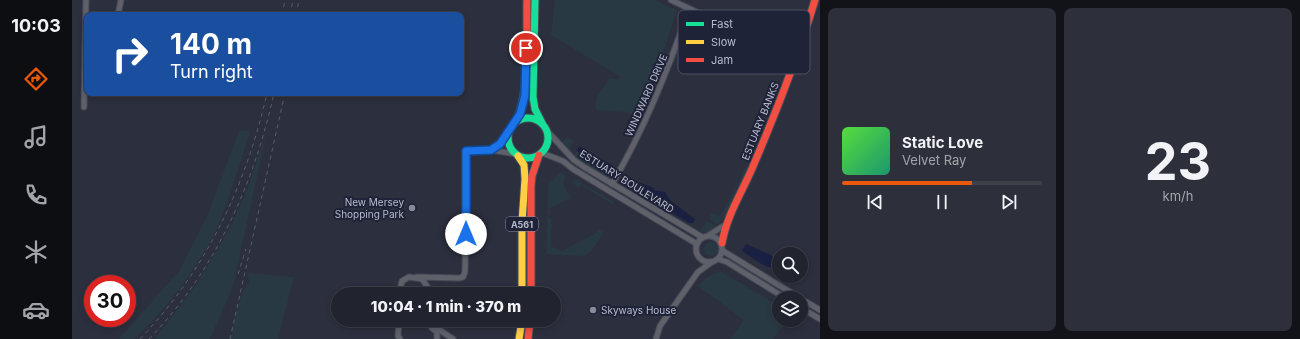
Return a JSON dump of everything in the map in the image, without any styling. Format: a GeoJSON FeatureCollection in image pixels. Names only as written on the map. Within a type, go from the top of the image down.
{"type":"FeatureCollection","features":[{"type":"Feature","properties":{"kind":"main road","name":"A561"},"geometry":{"type":"LineString","coordinates":[[522,287],[522,222],[525,179],[524,165],[509,142],[513,126],[520,114],[525,95],[527,0]]}},
{"type":"Feature","properties":{"kind":"main road"},"geometry":{"type":"LineString","coordinates":[[535,0],[533,97],[535,109],[548,132]]}},
{"type":"Feature","properties":{"kind":"main road","name":"ESTUARY BANKS"},"geometry":{"type":"LineString","coordinates":[[810,15],[815,0]]}},
{"type":"Feature","properties":{"kind":"main road","name":"ESTUARY BANKS"},"geometry":{"type":"LineString","coordinates":[[722,243],[725,224],[753,167],[790,74]]}},
{"type":"Feature","properties":{"kind":"main road"},"geometry":{"type":"LineString","coordinates":[[513,126],[520,120],[532,118],[542,123]]}},
{"type":"Feature","properties":{"kind":"main road","name":"A561"},"geometry":{"type":"LineString","coordinates":[[531,287],[531,186],[541,154],[548,143],[548,132]]}},
{"type":"Feature","properties":{"kind":"main road"},"geometry":{"type":"LineString","coordinates":[[517,155],[529,158],[541,154]]}},
{"type":"Feature","properties":{"kind":"main road"},"geometry":{"type":"LineString","coordinates":[[519,339],[521,327]]}},
{"type":"Feature","properties":{"kind":"main road"},"geometry":{"type":"LineString","coordinates":[[528,339],[529,327]]}},
{"type":"Feature","properties":{"kind":"street"},"geometry":{"type":"LineString","coordinates":[[86,0],[86,12]]}},
{"type":"Feature","properties":{"kind":"street"},"geometry":{"type":"LineString","coordinates":[[119,12],[121,0]]}},
{"type":"Feature","properties":{"kind":"street"},"geometry":{"type":"LineString","coordinates":[[671,0],[689,9]]}},
{"type":"Feature","properties":{"kind":"street","name":"WINDWARD DRIVE"},"geometry":{"type":"LineString","coordinates":[[612,184],[647,119],[678,41]]}},
{"type":"Feature","properties":{"kind":"street"},"geometry":{"type":"LineString","coordinates":[[84,96],[84,107]]}},
{"type":"Feature","properties":{"kind":"street"},"geometry":{"type":"LineString","coordinates":[[491,150],[503,141],[513,126]]}},
{"type":"Feature","properties":{"kind":"street","name":"ESTUARY BOULEVARD"},"geometry":{"type":"LineString","coordinates":[[548,132],[574,160],[702,237]]}},
{"type":"Feature","properties":{"kind":"street"},"geometry":{"type":"LineString","coordinates":[[401,287],[402,281],[409,277],[459,278],[463,276],[465,272],[466,151],[491,150],[517,155]]}},
{"type":"Feature","properties":{"kind":"street","name":"ESTUARY BOULEVARD"},"geometry":{"type":"LineString","coordinates":[[541,154],[563,161],[573,169],[697,244]]}},
{"type":"Feature","properties":{"kind":"street","name":"ESTUARY BANKS"},"geometry":{"type":"LineString","coordinates":[[709,235],[725,224]]}},
{"type":"Feature","properties":{"kind":"street"},"geometry":{"type":"LineString","coordinates":[[656,339],[660,326],[698,272],[718,259],[723,251],[722,243],[716,237],[709,235],[702,237],[697,244],[696,253],[705,262],[712,262]]}},
{"type":"Feature","properties":{"kind":"street"},"geometry":{"type":"LineString","coordinates":[[723,251],[789,291]]}},
{"type":"Feature","properties":{"kind":"street"},"geometry":{"type":"LineString","coordinates":[[698,272],[700,258]]}},
{"type":"Feature","properties":{"kind":"street"},"geometry":{"type":"LineString","coordinates":[[718,259],[727,262],[774,291]]}},
{"type":"Feature","properties":{"kind":"street"},"geometry":{"type":"LineString","coordinates":[[417,277],[422,279],[427,286],[431,278]]}},
{"type":"Feature","properties":{"kind":"street"},"geometry":{"type":"LineString","coordinates":[[808,303],[820,310]]}},
{"type":"Feature","properties":{"kind":"street"},"geometry":{"type":"LineString","coordinates":[[808,312],[820,319]]}},
{"type":"Feature","properties":{"kind":"street"},"geometry":{"type":"LineString","coordinates":[[399,327],[398,336],[400,339]]}},
{"type":"Feature","properties":{"kind":"street"},"geometry":{"type":"LineString","coordinates":[[432,327],[437,332],[437,339]]}},
{"type":"Feature","properties":{"kind":"street"},"geometry":{"type":"LineString","coordinates":[[435,327],[453,339]]}},
{"type":"Feature","properties":{"kind":"shaded area"},"geometry":{"type":"Polygon","coordinates":[[[555,0],[655,0],[677,10],[657,70],[638,117],[625,112],[596,110],[595,106],[597,98],[610,78],[618,80],[621,77],[551,35],[555,0]]]}},
{"type":"Feature","properties":{"kind":"shaded area"},"geometry":{"type":"Polygon","coordinates":[[[239,131],[250,131],[220,221],[194,269],[159,313],[134,339],[119,339],[130,327],[136,327],[136,320],[179,271],[206,219],[239,131]]]}},
{"type":"Feature","properties":{"kind":"shaded area"},"geometry":{"type":"Polygon","coordinates":[[[267,131],[235,278],[230,294],[210,339],[155,339],[198,282],[230,228],[246,193],[267,131]]]}},
{"type":"Feature","properties":{"kind":"shaded area"},"geometry":{"type":"Polygon","coordinates":[[[566,137],[574,141],[569,149],[563,142],[566,137]]]}},
{"type":"Feature","properties":{"kind":"shaded area"},"geometry":{"type":"Polygon","coordinates":[[[577,151],[609,172],[607,175],[610,177],[616,166],[619,168],[614,176],[608,178],[574,155],[577,151]]]}},
{"type":"Feature","properties":{"kind":"shaded area"},"geometry":{"type":"Polygon","coordinates":[[[742,163],[748,170],[740,189],[737,188],[745,167],[742,163]]]}},
{"type":"Feature","properties":{"kind":"shaded area"},"geometry":{"type":"Polygon","coordinates":[[[560,172],[566,176],[563,182],[570,198],[549,209],[551,213],[548,215],[548,218],[553,220],[551,222],[553,226],[551,229],[551,246],[562,251],[598,232],[597,229],[604,232],[592,250],[584,256],[546,254],[548,186],[550,180],[552,181],[560,172]]]}},
{"type":"Feature","properties":{"kind":"shaded area"},"geometry":{"type":"Polygon","coordinates":[[[575,179],[614,202],[612,204],[581,185],[579,188],[572,183],[575,179]]]}},
{"type":"Feature","properties":{"kind":"shaded area"},"geometry":{"type":"Polygon","coordinates":[[[732,187],[739,190],[727,214],[718,224],[710,220],[709,217],[712,213],[720,216],[735,190],[732,187]]]}},
{"type":"Feature","properties":{"kind":"shaded area"},"geometry":{"type":"Polygon","coordinates":[[[707,221],[716,226],[708,232],[699,233],[707,221]]]}},
{"type":"Feature","properties":{"kind":"shaded area"},"geometry":{"type":"Polygon","coordinates":[[[708,242],[714,242],[718,246],[718,252],[714,256],[708,256],[704,252],[704,246],[708,242]]]}},
{"type":"Feature","properties":{"kind":"shaded area"},"geometry":{"type":"Polygon","coordinates":[[[720,271],[772,302],[772,327],[782,327],[773,339],[730,339],[744,320],[698,286],[707,277],[720,271]]]}},
{"type":"Feature","properties":{"kind":"shaded area"},"geometry":{"type":"Polygon","coordinates":[[[248,273],[294,277],[278,339],[231,339],[239,301],[245,288],[249,284],[248,273]]]}},
{"type":"Feature","properties":{"kind":"water"},"geometry":{"type":"Polygon","coordinates":[[[579,146],[613,166],[609,172],[577,151],[579,146]]]}},
{"type":"Feature","properties":{"kind":"water"},"geometry":{"type":"Polygon","coordinates":[[[628,178],[654,188],[654,190],[665,192],[671,201],[695,219],[693,223],[689,223],[624,184],[628,178]]]}},
{"type":"Feature","properties":{"kind":"water"},"geometry":{"type":"Polygon","coordinates":[[[746,244],[771,255],[772,268],[763,265],[742,251],[746,244]]]}},
{"type":"Feature","properties":{"kind":"railway"},"geometry":{"type":"LineString","coordinates":[[283,12],[285,0]]}},
{"type":"Feature","properties":{"kind":"railway"},"geometry":{"type":"LineString","coordinates":[[291,12],[293,0]]}},
{"type":"Feature","properties":{"kind":"railway"},"geometry":{"type":"LineString","coordinates":[[297,12],[299,0]]}},
{"type":"Feature","properties":{"kind":"railway"},"geometry":{"type":"LineString","coordinates":[[140,339],[185,285],[204,255],[220,225],[235,194],[248,161],[266,96]]}},
{"type":"Feature","properties":{"kind":"railway"},"geometry":{"type":"LineString","coordinates":[[149,339],[194,285],[229,225],[255,160],[266,127],[273,96]]}},
{"type":"Feature","properties":{"kind":"railway"},"geometry":{"type":"LineString","coordinates":[[230,339],[284,96]]}},
{"type":"Feature","properties":{"kind":"railway"},"geometry":{"type":"LineString","coordinates":[[238,274],[246,249]]}},
{"type":"Feature","properties":{"kind":"traffic: fast"},"geometry":{"type":"LineString","coordinates":[[535,0],[533,97],[535,109],[542,123]]}},
{"type":"Feature","properties":{"kind":"traffic: fast"},"geometry":{"type":"LineString","coordinates":[[532,118],[539,121],[545,127],[548,138],[547,146],[539,155],[532,158],[524,158],[517,155],[509,146],[508,134],[511,127],[520,119],[532,118]]}},
{"type":"Feature","properties":{"kind":"traffic: slow"},"geometry":{"type":"LineString","coordinates":[[518,156],[524,165],[525,179],[522,222],[522,287]]}},
{"type":"Feature","properties":{"kind":"traffic: slow"},"geometry":{"type":"LineString","coordinates":[[519,339],[521,327]]}},
{"type":"Feature","properties":{"kind":"traffic: jam"},"geometry":{"type":"LineString","coordinates":[[515,123],[520,111],[526,81],[527,0]]}},
{"type":"Feature","properties":{"kind":"traffic: jam"},"geometry":{"type":"LineString","coordinates":[[810,16],[815,0]]}},
{"type":"Feature","properties":{"kind":"traffic: jam"},"geometry":{"type":"LineString","coordinates":[[722,243],[731,212],[754,164],[790,74]]}},
{"type":"Feature","properties":{"kind":"traffic: jam"},"geometry":{"type":"LineString","coordinates":[[531,287],[531,186],[532,176],[539,155]]}},
{"type":"Feature","properties":{"kind":"traffic: jam"},"geometry":{"type":"LineString","coordinates":[[528,339],[529,327]]}},
{"type":"Feature","properties":{"kind":"place","name":"New Mersey Shopping Park"},"geometry":{"type":"Point","coordinates":[412,208]}},
{"type":"Feature","properties":{"kind":"place","name":"Skyways House"},"geometry":{"type":"Point","coordinates":[593,310]}},
{"type":"Feature","properties":{"kind":"route"},"geometry":{"type":"LineString","coordinates":[[466,234],[466,151],[491,150],[503,141],[515,123],[523,106],[525,95],[526,48]]}}]}
